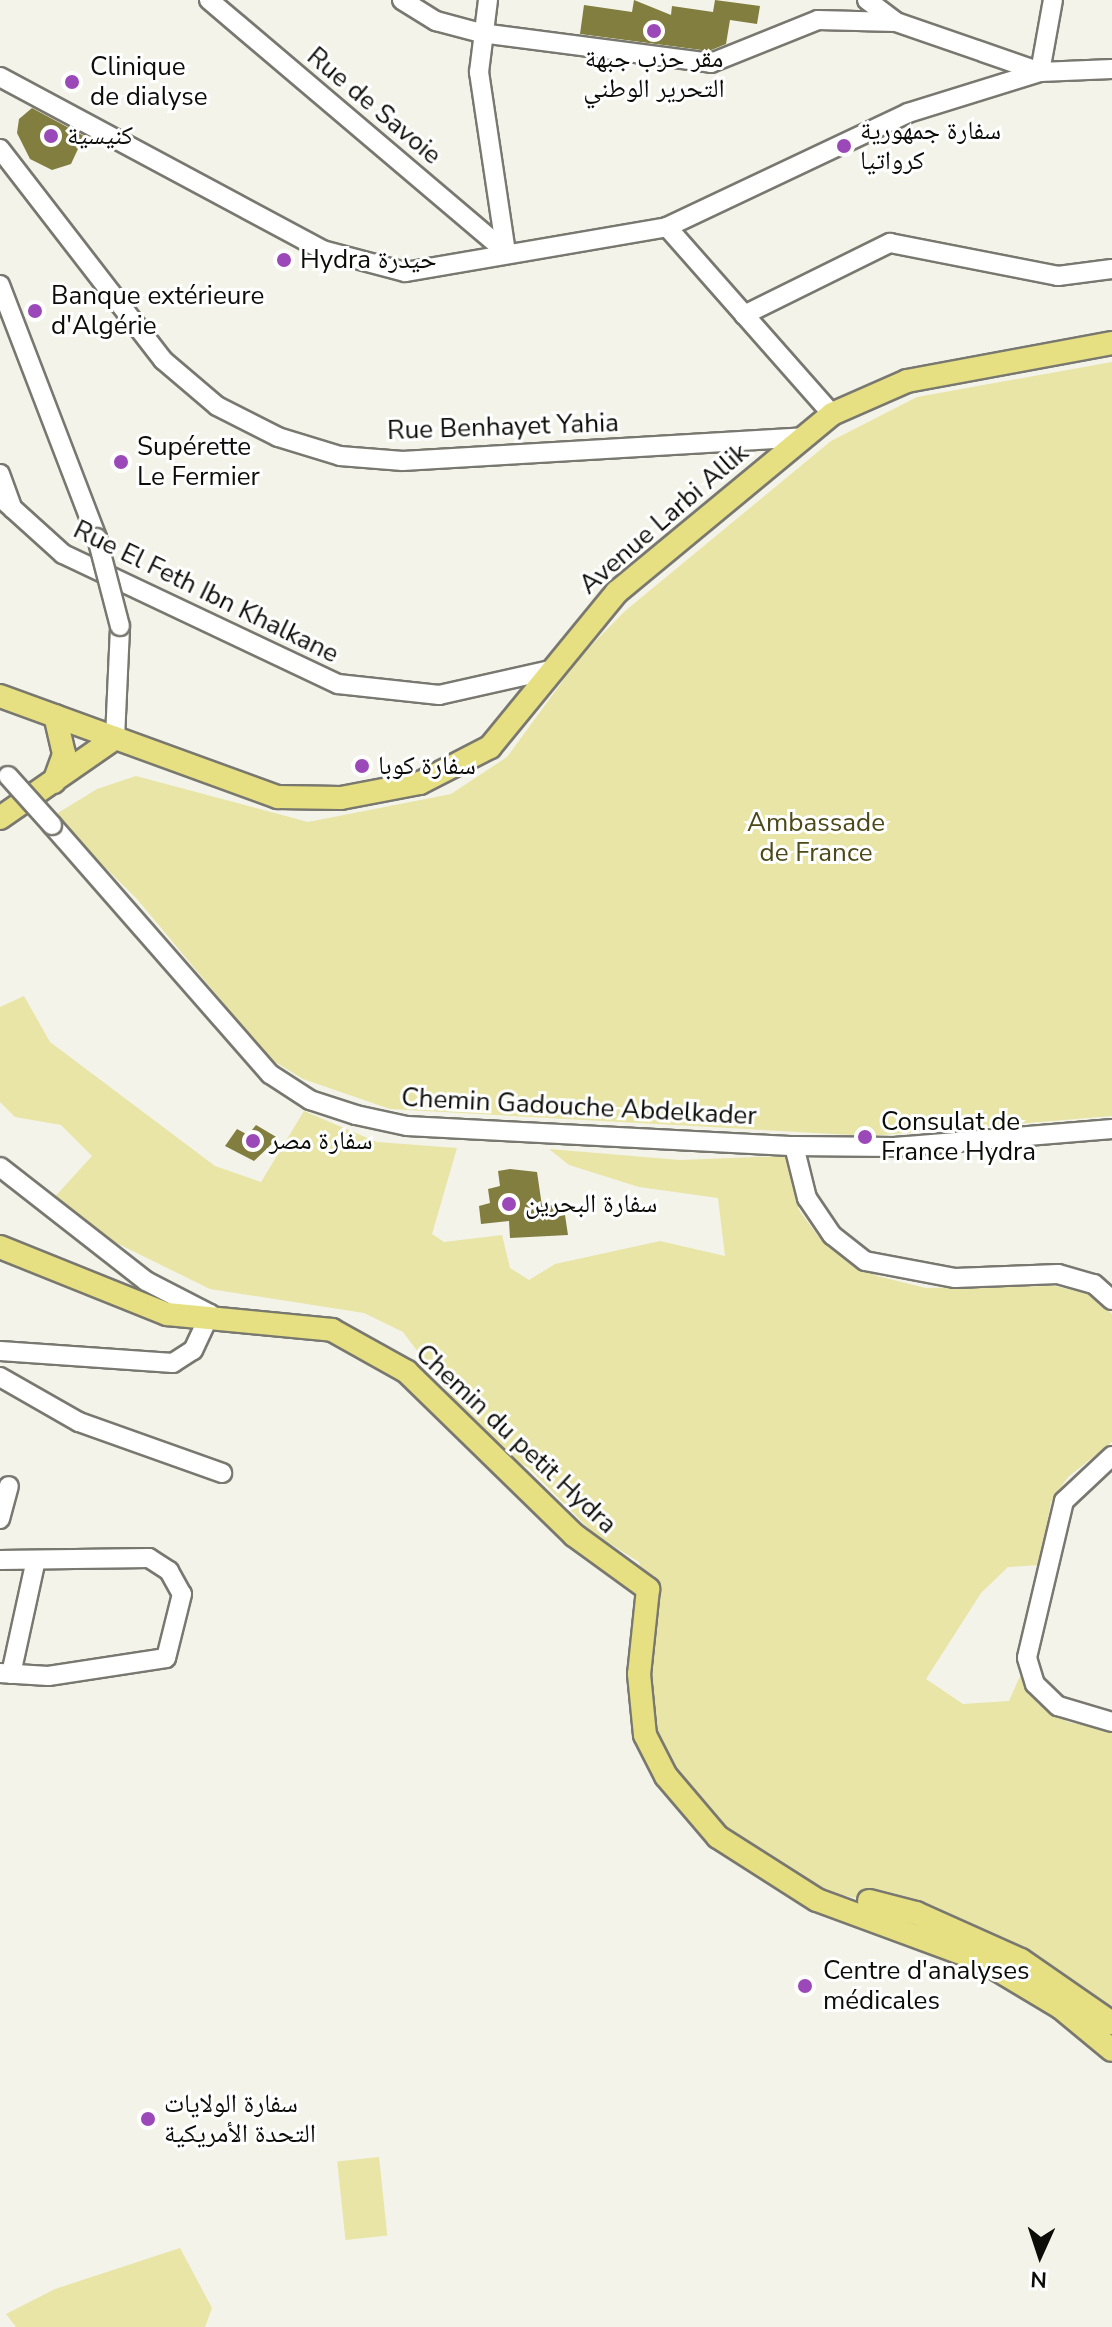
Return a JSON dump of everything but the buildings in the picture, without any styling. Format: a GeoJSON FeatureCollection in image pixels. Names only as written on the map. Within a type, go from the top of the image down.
{"type":"FeatureCollection","features":[{"type":"Feature","properties":{"kind":"main road","name":"Avenue Larbi Allik"},"geometry":{"type":"LineString","coordinates":[[161,757],[307,801],[420,783],[490,747],[617,592],[832,414],[907,381],[1112,343]]}},
{"type":"Feature","properties":{"kind":"main road"},"geometry":{"type":"LineString","coordinates":[[0,696],[161,757]]}},
{"type":"Feature","properties":{"kind":"main road"},"geometry":{"type":"LineString","coordinates":[[54,782],[64,754],[55,716]]}},
{"type":"Feature","properties":{"kind":"main road"},"geometry":{"type":"LineString","coordinates":[[0,818],[54,782],[105,735]]}},
{"type":"Feature","properties":{"kind":"main road"},"geometry":{"type":"LineString","coordinates":[[54,782],[119,758],[161,757]]}},
{"type":"Feature","properties":{"kind":"main road"},"geometry":{"type":"LineString","coordinates":[[0,1247],[167,1314],[210,1314]]}},
{"type":"Feature","properties":{"kind":"main road","name":"Chemin du petit Hydra"},"geometry":{"type":"LineString","coordinates":[[210,1314],[280,1320],[359,1341],[407,1372],[574,1535],[640,1580],[650,1598],[639,1710],[666,1776],[747,1861],[817,1900],[983,1961],[1060,2007],[1112,2050]]}},
{"type":"Feature","properties":{"kind":"main road"},"geometry":{"type":"LineString","coordinates":[[817,1900],[847,1897],[916,1913],[1056,1980],[1112,2023]]}},
{"type":"Feature","properties":{"kind":"street","name":"Rue de Savoie"},"geometry":{"type":"LineString","coordinates":[[209,0],[506,252]]}},
{"type":"Feature","properties":{"kind":"street"},"geometry":{"type":"LineString","coordinates":[[402,0],[436,21],[481,33],[711,63],[818,20],[896,22],[1040,72]]}},
{"type":"Feature","properties":{"kind":"street"},"geometry":{"type":"LineString","coordinates":[[488,0],[481,33],[479,72],[506,252]]}},
{"type":"Feature","properties":{"kind":"street"},"geometry":{"type":"LineString","coordinates":[[867,0],[896,22]]}},
{"type":"Feature","properties":{"kind":"street"},"geometry":{"type":"LineString","coordinates":[[1040,72],[1053,0]]}},
{"type":"Feature","properties":{"kind":"street"},"geometry":{"type":"LineString","coordinates":[[0,77],[50,99],[227,203],[355,262],[405,272],[506,252],[667,227],[908,113],[1040,72],[1112,69]]}},
{"type":"Feature","properties":{"kind":"street","name":"Rue Benhayet Yahia"},"geometry":{"type":"LineString","coordinates":[[0,149],[163,360],[217,406],[278,437],[340,456],[403,461],[803,437]]}},
{"type":"Feature","properties":{"kind":"street"},"geometry":{"type":"LineString","coordinates":[[667,227],[832,414]]}},
{"type":"Feature","properties":{"kind":"street"},"geometry":{"type":"LineString","coordinates":[[744,315],[890,243],[1058,276],[1112,269]]}},
{"type":"Feature","properties":{"kind":"street"},"geometry":{"type":"LineString","coordinates":[[0,285],[97,538],[120,626],[119,679],[105,735]]}},
{"type":"Feature","properties":{"kind":"street"},"geometry":{"type":"LineString","coordinates":[[0,474],[8,518]]}},
{"type":"Feature","properties":{"kind":"street","name":"Rue El Feth Ibn Khalkane"},"geometry":{"type":"LineString","coordinates":[[0,497],[8,518],[63,554],[338,684],[439,695],[550,670]]}},
{"type":"Feature","properties":{"kind":"street","name":"Chemin Gadouche Abdelkader"},"geometry":{"type":"LineString","coordinates":[[4,772],[229,1031],[270,1074],[310,1100],[407,1126],[794,1146],[894,1147],[1112,1129]]}},
{"type":"Feature","properties":{"kind":"street"},"geometry":{"type":"LineString","coordinates":[[794,1146],[807,1198],[832,1235],[865,1261],[955,1278],[1058,1274],[1094,1284],[1112,1300]]}},
{"type":"Feature","properties":{"kind":"street","name":"Chemin du petit Hydra"},"geometry":{"type":"LineString","coordinates":[[0,1167],[146,1281],[210,1314]]}},
{"type":"Feature","properties":{"kind":"street"},"geometry":{"type":"LineString","coordinates":[[0,1351],[173,1363],[193,1350],[210,1314]]}},
{"type":"Feature","properties":{"kind":"street"},"geometry":{"type":"LineString","coordinates":[[0,1377],[79,1422],[222,1473]]}},
{"type":"Feature","properties":{"kind":"street"},"geometry":{"type":"LineString","coordinates":[[1112,1456],[1064,1501],[1027,1658],[1035,1684],[1058,1706],[1112,1722]]}},
{"type":"Feature","properties":{"kind":"street"},"geometry":{"type":"LineString","coordinates":[[0,1519],[9,1486]]}},
{"type":"Feature","properties":{"kind":"street"},"geometry":{"type":"LineString","coordinates":[[0,1560],[35,1564],[149,1558],[169,1571],[182,1594],[178,1622],[166,1658],[148,1665],[126,1661],[48,1676],[6,1674],[35,1564]]}},
{"type":"Feature","properties":{"kind":"green space","name":"Ambassade de France"},"geometry":{"type":"Polygon","coordinates":[[[1112,362],[1112,1116],[869,1136],[390,1109],[303,1079],[270,1059],[137,899],[53,816],[97,789],[136,776],[308,822],[451,794],[507,757],[581,656],[625,611],[831,441],[917,397],[1112,362]]]}},
{"type":"Feature","properties":{"kind":"green space"},"geometry":{"type":"Polygon","coordinates":[[[24,996],[50,1042],[215,1166],[261,1182],[304,1111],[377,1142],[457,1148],[432,1234],[444,1242],[502,1235],[510,1268],[529,1280],[555,1264],[660,1241],[725,1256],[718,1198],[639,1187],[569,1165],[549,1149],[680,1160],[787,1156],[799,1210],[818,1236],[877,1276],[926,1288],[1055,1286],[1089,1294],[1112,1314],[1112,1442],[1068,1477],[1051,1502],[1040,1565],[1008,1567],[981,1593],[926,1679],[963,1704],[1009,1701],[1020,1676],[1038,1704],[1068,1722],[1112,1731],[1112,2022],[874,1902],[823,1891],[735,1843],[676,1781],[647,1717],[648,1589],[639,1562],[594,1534],[529,1468],[490,1448],[403,1332],[364,1313],[210,1289],[92,1231],[51,1201],[92,1156],[61,1125],[15,1117],[0,1102],[0,1007],[24,996]]]}},
{"type":"Feature","properties":{"kind":"green space"},"geometry":{"type":"Polygon","coordinates":[[[379,2157],[387,2236],[345,2240],[337,2161],[379,2157]]]}},
{"type":"Feature","properties":{"kind":"green space"},"geometry":{"type":"Polygon","coordinates":[[[180,2248],[212,2308],[205,2327],[16,2327],[6,2314],[55,2289],[180,2248]]]}},
{"type":"Feature","properties":{"kind":"place","name":"مقر حزب جبهة التحرير الوطني"},"geometry":{"type":"Point","coordinates":[654,31]}},
{"type":"Feature","properties":{"kind":"place","name":"Clinique de dialyse"},"geometry":{"type":"Point","coordinates":[72,82]}},
{"type":"Feature","properties":{"kind":"place","name":"كنيسية"},"geometry":{"type":"Point","coordinates":[51,136]}},
{"type":"Feature","properties":{"kind":"place","name":"سفارة جمهورية كرواتيا"},"geometry":{"type":"Point","coordinates":[844,146]}},
{"type":"Feature","properties":{"kind":"place","name":"Hydra حيدرة"},"geometry":{"type":"Point","coordinates":[284,260]}},
{"type":"Feature","properties":{"kind":"place","name":"Banque extérieure d'Algérie"},"geometry":{"type":"Point","coordinates":[35,311]}},
{"type":"Feature","properties":{"kind":"place","name":"Supérette Le Fermier"},"geometry":{"type":"Point","coordinates":[121,462]}},
{"type":"Feature","properties":{"kind":"place","name":"سفارة كوبا"},"geometry":{"type":"Point","coordinates":[362,766]}},
{"type":"Feature","properties":{"kind":"place","name":"Consulat de France Hydra"},"geometry":{"type":"Point","coordinates":[865,1137]}},
{"type":"Feature","properties":{"kind":"place","name":"سفارة مصر"},"geometry":{"type":"Point","coordinates":[253,1141]}},
{"type":"Feature","properties":{"kind":"place","name":"سفارة البحرين"},"geometry":{"type":"Point","coordinates":[509,1204]}},
{"type":"Feature","properties":{"kind":"place","name":"Centre d'analyses médicales"},"geometry":{"type":"Point","coordinates":[805,1986]}},
{"type":"Feature","properties":{"kind":"place","name":"سفارة الولايات التحدة الأمريكية"},"geometry":{"type":"Point","coordinates":[148,2119]}}]}
